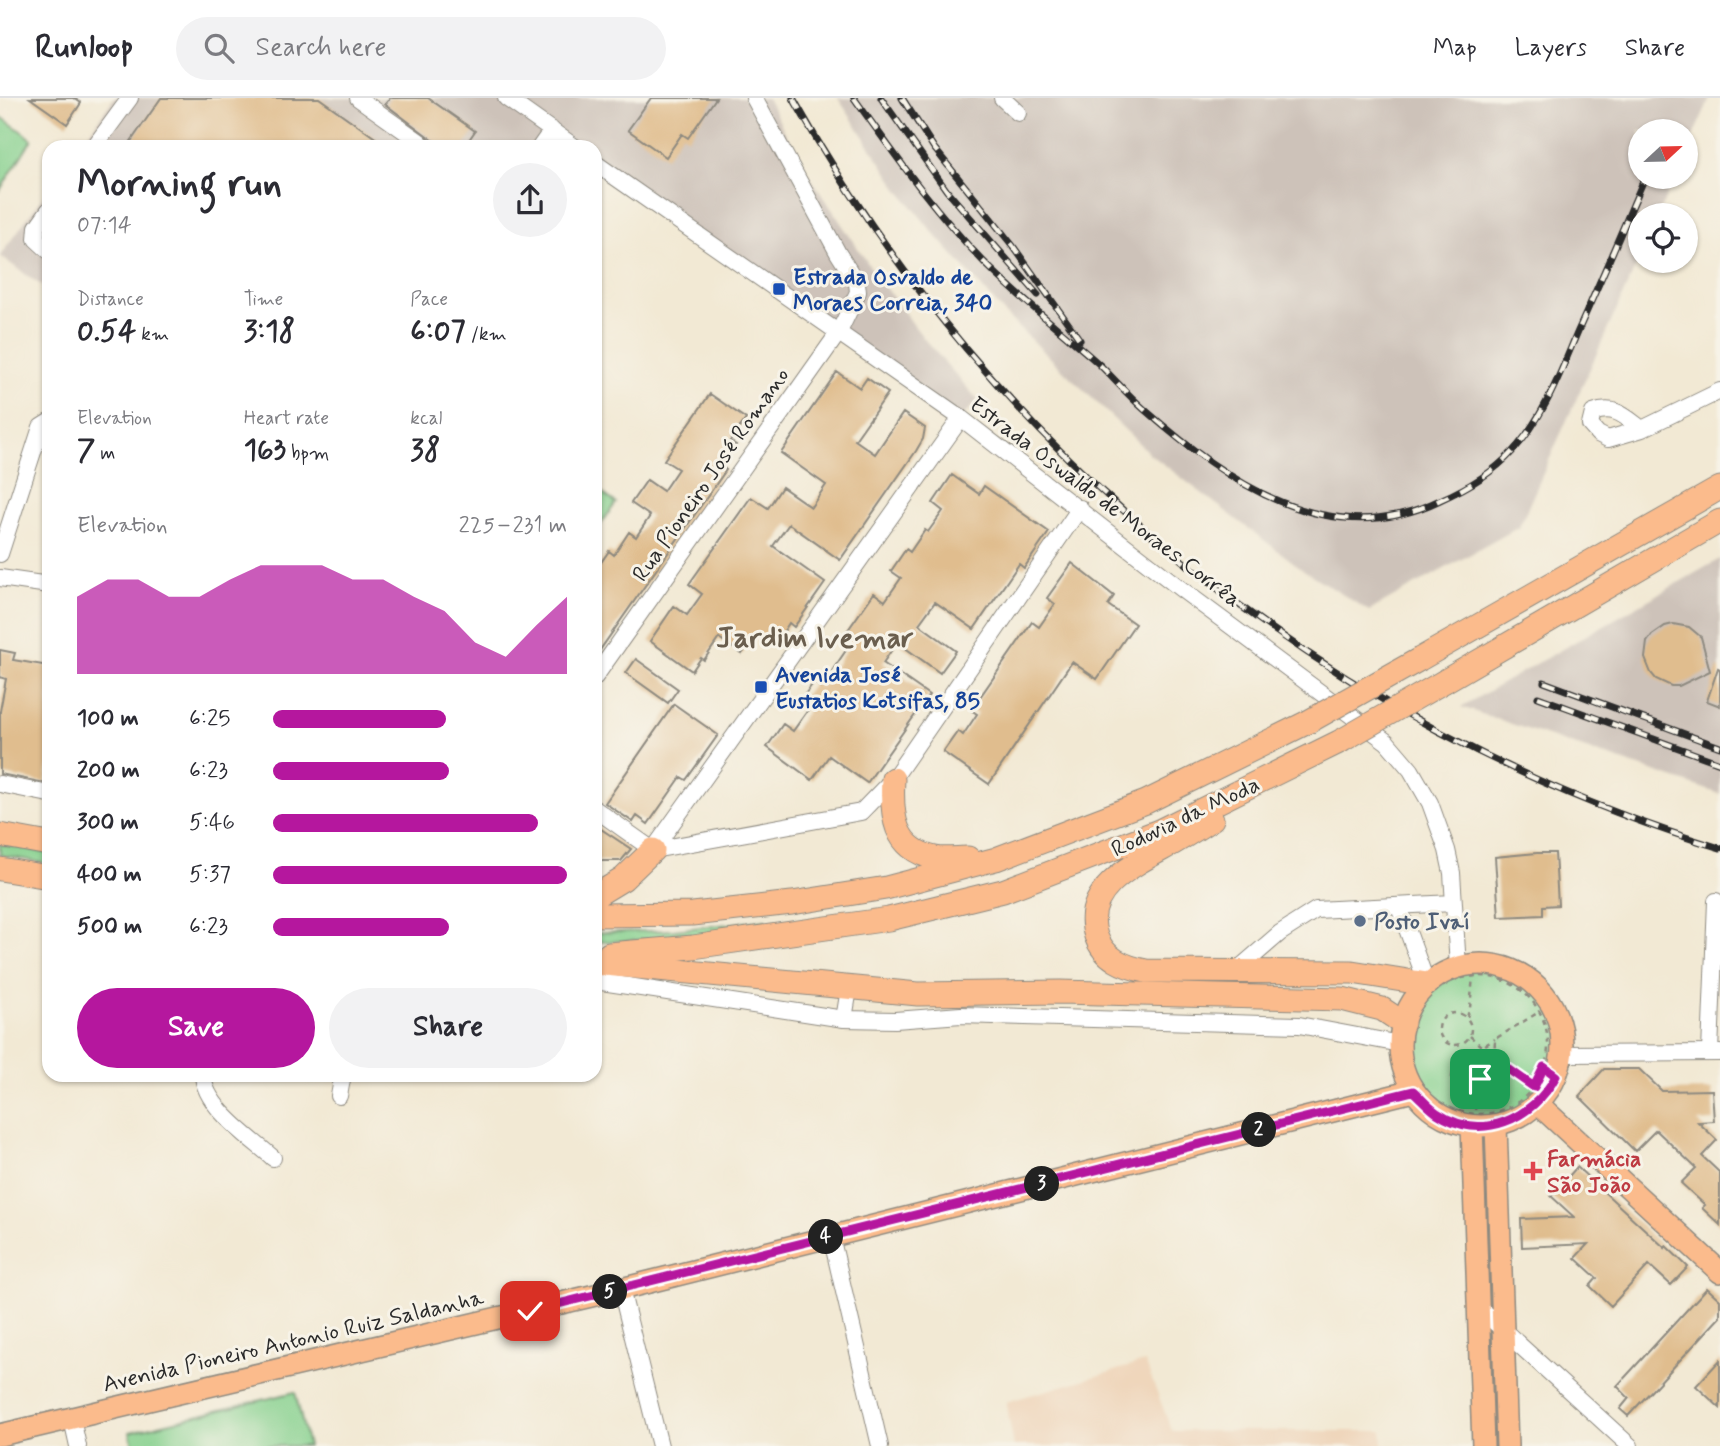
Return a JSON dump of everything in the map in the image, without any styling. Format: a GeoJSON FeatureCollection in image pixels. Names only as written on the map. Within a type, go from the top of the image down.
{"type":"FeatureCollection","features":[{"type":"Feature","properties":{"kind":"highway","name":"Rodovia da Moda"},"geometry":{"type":"LineString","coordinates":[[602,915],[693,914],[792,903],[886,888],[996,859],[1146,802],[1308,722],[1720,488]]}},
{"type":"Feature","properties":{"kind":"highway","name":"Rodovia da Moda"},"geometry":{"type":"LineString","coordinates":[[602,953],[693,947],[890,919],[1003,891],[1083,862],[1159,831],[1341,741],[1720,521]]}},
{"type":"Feature","properties":{"kind":"highway"},"geometry":{"type":"LineString","coordinates":[[1307,759],[1110,883],[1097,901],[1093,925],[1096,938],[1103,949],[1120,964],[1146,971],[1352,972],[1427,984]]}},
{"type":"Feature","properties":{"kind":"highway"},"geometry":{"type":"LineString","coordinates":[[893,779],[891,808],[896,827],[910,846],[934,858],[996,859]]}},
{"type":"Feature","properties":{"kind":"highway"},"geometry":{"type":"LineString","coordinates":[[0,835],[42,843]]}},
{"type":"Feature","properties":{"kind":"highway"},"geometry":{"type":"LineString","coordinates":[[602,891],[622,879],[653,850]]}},
{"type":"Feature","properties":{"kind":"highway"},"geometry":{"type":"LineString","coordinates":[[0,869],[42,876]]}},
{"type":"Feature","properties":{"kind":"highway"},"geometry":{"type":"LineString","coordinates":[[602,963],[918,994],[1060,992],[1342,999],[1382,1009],[1401,1034]]}},
{"type":"Feature","properties":{"kind":"main road"},"geometry":{"type":"LineString","coordinates":[[1484,964],[1510,969],[1535,984],[1550,1003],[1560,1028],[1554,1066],[1535,1095],[1518,1117],[1496,1125],[1473,1120],[1454,1121],[1437,1113],[1413,1091],[1402,1065],[1401,1034],[1409,1008],[1427,984],[1442,974],[1466,971],[1484,964]]}},
{"type":"Feature","properties":{"kind":"main road","name":"Avenida Pioneiro Antonio Ruiz Saldanha"},"geometry":{"type":"LineString","coordinates":[[0,1435],[621,1289],[1413,1091]]}},
{"type":"Feature","properties":{"kind":"main road"},"geometry":{"type":"LineString","coordinates":[[1535,1095],[1720,1272]]}},
{"type":"Feature","properties":{"kind":"main road"},"geometry":{"type":"LineString","coordinates":[[1473,1120],[1483,1446]]}},
{"type":"Feature","properties":{"kind":"main road"},"geometry":{"type":"LineString","coordinates":[[1496,1125],[1507,1446]]}},
{"type":"Feature","properties":{"kind":"street"},"geometry":{"type":"LineString","coordinates":[[99,140],[130,98]]}},
{"type":"Feature","properties":{"kind":"street"},"geometry":{"type":"LineString","coordinates":[[358,98],[418,140]]}},
{"type":"Feature","properties":{"kind":"street"},"geometry":{"type":"LineString","coordinates":[[506,98],[566,140]]}},
{"type":"Feature","properties":{"kind":"street","name":"Rua Pioneiro José Romano"},"geometry":{"type":"LineString","coordinates":[[602,667],[839,332],[859,292],[857,283],[754,98]]}},
{"type":"Feature","properties":{"kind":"street"},"geometry":{"type":"LineString","coordinates":[[1002,98],[1018,113]]}},
{"type":"Feature","properties":{"kind":"street"},"geometry":{"type":"LineString","coordinates":[[545,140],[552,130]]}},
{"type":"Feature","properties":{"kind":"street","name":"Estrada Oswaldo de Moraes Corrêa"},"geometry":{"type":"LineString","coordinates":[[602,168],[961,418],[1181,589],[1387,742],[1411,770],[1430,803],[1447,850],[1452,873],[1453,903],[1466,971]]}},
{"type":"Feature","properties":{"kind":"street"},"geometry":{"type":"LineString","coordinates":[[42,220],[37,227],[36,239],[42,245]]}},
{"type":"Feature","properties":{"kind":"street"},"geometry":{"type":"LineString","coordinates":[[1642,429],[1720,391]]}},
{"type":"Feature","properties":{"kind":"street"},"geometry":{"type":"LineString","coordinates":[[653,850],[961,418]]}},
{"type":"Feature","properties":{"kind":"street"},"geometry":{"type":"LineString","coordinates":[[0,554],[42,426]]}},
{"type":"Feature","properties":{"kind":"street"},"geometry":{"type":"LineString","coordinates":[[602,814],[653,850],[861,812],[893,779],[1080,508]]}},
{"type":"Feature","properties":{"kind":"street"},"geometry":{"type":"LineString","coordinates":[[0,578],[42,583]]}},
{"type":"Feature","properties":{"kind":"street"},"geometry":{"type":"LineString","coordinates":[[0,784],[42,793]]}},
{"type":"Feature","properties":{"kind":"street"},"geometry":{"type":"LineString","coordinates":[[1554,1066],[1715,1053],[1716,901]]}},
{"type":"Feature","properties":{"kind":"street"},"geometry":{"type":"LineString","coordinates":[[1236,971],[1280,933],[1316,910],[1453,903]]}},
{"type":"Feature","properties":{"kind":"street"},"geometry":{"type":"LineString","coordinates":[[1399,907],[1427,984]]}},
{"type":"Feature","properties":{"kind":"street"},"geometry":{"type":"LineString","coordinates":[[602,982],[844,1019],[894,1020],[961,1015],[1299,1025],[1401,1034]]}},
{"type":"Feature","properties":{"kind":"street"},"geometry":{"type":"LineString","coordinates":[[844,1019],[849,989]]}},
{"type":"Feature","properties":{"kind":"street"},"geometry":{"type":"LineString","coordinates":[[203,1082],[209,1099],[273,1158]]}},
{"type":"Feature","properties":{"kind":"street"},"geometry":{"type":"LineString","coordinates":[[340,1096],[342,1082]]}},
{"type":"Feature","properties":{"kind":"street"},"geometry":{"type":"LineString","coordinates":[[831,1236],[880,1446]]}},
{"type":"Feature","properties":{"kind":"street"},"geometry":{"type":"LineString","coordinates":[[621,1289],[660,1446]]}},
{"type":"Feature","properties":{"kind":"street"},"geometry":{"type":"LineString","coordinates":[[1478,1307],[1630,1446]]}},
{"type":"Feature","properties":{"kind":"street"},"geometry":{"type":"LineString","coordinates":[[72,1419],[78,1446]]}},
{"type":"Feature","properties":{"kind":"path"},"geometry":{"type":"LineString","coordinates":[[1466,971],[1512,984],[1528,996],[1539,1012],[1546,1030],[1554,1066],[1535,1095],[1473,1120]]}},
{"type":"Feature","properties":{"kind":"path"},"geometry":{"type":"LineString","coordinates":[[1466,971],[1470,1008],[1467,1017]]}},
{"type":"Feature","properties":{"kind":"path"},"geometry":{"type":"LineString","coordinates":[[1466,971],[1428,998],[1418,1012],[1412,1030],[1410,1050],[1415,1069],[1424,1086],[1438,1100],[1473,1120]]}},
{"type":"Feature","properties":{"kind":"path"},"geometry":{"type":"LineString","coordinates":[[1458,1012],[1467,1017],[1471,1026],[1470,1036],[1462,1044],[1451,1045],[1442,1039],[1439,1034],[1440,1023],[1447,1014],[1458,1012]]}},
{"type":"Feature","properties":{"kind":"path"},"geometry":{"type":"LineString","coordinates":[[1482,1046],[1539,1012]]}},
{"type":"Feature","properties":{"kind":"path"},"geometry":{"type":"LineString","coordinates":[[1470,1036],[1535,1095]]}},
{"type":"Feature","properties":{"kind":"path"},"geometry":{"type":"LineString","coordinates":[[1494,1059],[1495,1039]]}},
{"type":"Feature","properties":{"kind":"path"},"geometry":{"type":"LineString","coordinates":[[1473,1120],[1480,1075],[1484,1064],[1494,1059]]}},
{"type":"Feature","properties":{"kind":"path"},"geometry":{"type":"LineString","coordinates":[[1478,1086],[1470,1091],[1461,1090],[1454,1084],[1453,1075],[1458,1067],[1466,1064],[1475,1067],[1480,1075]]}},
{"type":"Feature","properties":{"kind":"shaded area"},"geometry":{"type":"Polygon","coordinates":[[[114,98],[767,98],[803,166],[873,271],[925,340],[978,400],[961,418],[602,169],[602,140],[84,140],[114,98]]]}},
{"type":"Feature","properties":{"kind":"shaded area"},"geometry":{"type":"Polygon","coordinates":[[[838,98],[1710,98],[1698,125],[1698,119],[1628,119],[1628,189],[1670,189],[1663,203],[1628,203],[1628,273],[1633,273],[1519,527],[1369,611],[1305,571],[1150,454],[1008,317],[899,190],[838,98]]]}},
{"type":"Feature","properties":{"kind":"shaded area"},"geometry":{"type":"Polygon","coordinates":[[[42,198],[42,286],[0,256],[42,198]]]}},
{"type":"Feature","properties":{"kind":"shaded area"},"geometry":{"type":"Polygon","coordinates":[[[1720,559],[1720,794],[1461,707],[1720,559]]]}},
{"type":"Feature","properties":{"kind":"shaded area"},"geometry":{"type":"Polygon","coordinates":[[[1145,1362],[1172,1431],[1382,1431],[1383,1446],[1014,1446],[1006,1402],[1145,1362]]]}},
{"type":"Feature","properties":{"kind":"green space"},"geometry":{"type":"Polygon","coordinates":[[[0,116],[32,139],[0,190],[0,116]]]}},
{"type":"Feature","properties":{"kind":"green space"},"geometry":{"type":"Polygon","coordinates":[[[602,493],[616,503],[602,522],[602,493]]]}},
{"type":"Feature","properties":{"kind":"green space"},"geometry":{"type":"Polygon","coordinates":[[[0,844],[42,852],[42,863],[0,855],[0,844]]]}},
{"type":"Feature","properties":{"kind":"green space"},"geometry":{"type":"Polygon","coordinates":[[[765,920],[766,929],[674,939],[602,942],[602,933],[674,930],[765,920]]]}},
{"type":"Feature","properties":{"kind":"green space"},"geometry":{"type":"Polygon","coordinates":[[[1481,964],[1512,971],[1538,988],[1555,1014],[1562,1045],[1555,1076],[1538,1102],[1512,1119],[1481,1126],[1450,1119],[1424,1102],[1407,1076],[1400,1045],[1407,1014],[1424,988],[1450,971],[1481,964]]]}},
{"type":"Feature","properties":{"kind":"green space"},"geometry":{"type":"Polygon","coordinates":[[[295,1392],[308,1446],[133,1446],[130,1432],[295,1392]]]}},
{"type":"Feature","properties":{"kind":"building"},"geometry":{"type":"Polygon","coordinates":[[[30,98],[74,98],[81,103],[67,124],[30,98]]]}},
{"type":"Feature","properties":{"kind":"building"},"geometry":{"type":"Polygon","coordinates":[[[161,98],[319,98],[378,140],[132,140],[161,98]]]}},
{"type":"Feature","properties":{"kind":"building"},"geometry":{"type":"Polygon","coordinates":[[[390,98],[428,98],[475,131],[469,140],[433,140],[385,104],[390,98]]]}},
{"type":"Feature","properties":{"kind":"building"},"geometry":{"type":"Polygon","coordinates":[[[651,98],[716,98],[688,138],[682,134],[666,157],[628,130],[651,98]]]}},
{"type":"Feature","properties":{"kind":"building"},"geometry":{"type":"Polygon","coordinates":[[[837,372],[860,388],[867,378],[888,393],[855,440],[875,454],[903,413],[925,428],[923,439],[840,560],[789,524],[773,546],[825,583],[794,627],[789,623],[775,645],[757,633],[742,654],[719,638],[704,660],[701,658],[692,671],[650,641],[674,606],[687,615],[702,594],[689,584],[751,497],[768,508],[782,487],[811,507],[826,485],[781,453],[837,372]]]}},
{"type":"Feature","properties":{"kind":"building"},"geometry":{"type":"Polygon","coordinates":[[[710,394],[746,419],[730,441],[736,445],[721,466],[726,470],[602,647],[602,561],[609,551],[614,555],[629,532],[636,537],[650,516],[631,503],[647,480],[663,491],[678,469],[664,460],[710,394]]]}},
{"type":"Feature","properties":{"kind":"building"},"geometry":{"type":"Polygon","coordinates":[[[952,475],[979,494],[984,486],[1049,532],[1024,568],[1019,564],[974,629],[935,602],[919,624],[956,651],[940,673],[897,642],[883,663],[929,695],[867,783],[829,756],[812,780],[767,747],[783,724],[793,731],[808,710],[798,704],[814,682],[821,687],[851,643],[843,637],[874,593],[885,601],[901,578],[891,571],[906,549],[910,552],[925,530],[928,532],[943,511],[933,503],[952,475]]]}},
{"type":"Feature","properties":{"kind":"building"},"geometry":{"type":"Polygon","coordinates":[[[1072,563],[1114,596],[1108,605],[1135,624],[1097,679],[1072,662],[989,784],[943,752],[958,731],[963,735],[977,714],[971,710],[1032,622],[1039,627],[1055,604],[1047,598],[1072,563]]]}},
{"type":"Feature","properties":{"kind":"building"},"geometry":{"type":"Polygon","coordinates":[[[1673,624],[1689,627],[1701,637],[1710,671],[1679,686],[1671,686],[1656,679],[1645,658],[1647,642],[1652,635],[1673,624]]]}},
{"type":"Feature","properties":{"kind":"building"},"geometry":{"type":"Polygon","coordinates":[[[0,650],[15,653],[13,660],[42,665],[42,782],[0,774],[0,711],[6,679],[0,677],[0,650]]]}},
{"type":"Feature","properties":{"kind":"building"},"geometry":{"type":"Polygon","coordinates":[[[636,659],[678,689],[668,703],[626,673],[636,659]]]}},
{"type":"Feature","properties":{"kind":"building"},"geometry":{"type":"Polygon","coordinates":[[[1718,668],[1720,669],[1720,706],[1707,701],[1718,668]]]}},
{"type":"Feature","properties":{"kind":"building"},"geometry":{"type":"Polygon","coordinates":[[[674,704],[718,735],[686,780],[681,777],[648,824],[637,816],[633,822],[605,803],[674,704]]]}},
{"type":"Feature","properties":{"kind":"building"},"geometry":{"type":"Polygon","coordinates":[[[602,830],[631,849],[621,861],[602,861],[602,830]]]}},
{"type":"Feature","properties":{"kind":"building"},"geometry":{"type":"Polygon","coordinates":[[[1555,853],[1558,905],[1543,906],[1543,915],[1499,917],[1495,857],[1555,853]]]}},
{"type":"Feature","properties":{"kind":"building"},"geometry":{"type":"Polygon","coordinates":[[[1604,1069],[1639,1069],[1662,1091],[1712,1090],[1714,1121],[1698,1122],[1717,1140],[1702,1156],[1720,1173],[1720,1225],[1702,1208],[1705,1205],[1681,1183],[1696,1168],[1656,1130],[1635,1151],[1579,1096],[1604,1069]]]}},
{"type":"Feature","properties":{"kind":"building"},"geometry":{"type":"Polygon","coordinates":[[[1577,1167],[1688,1267],[1671,1285],[1649,1265],[1611,1306],[1590,1286],[1597,1278],[1575,1258],[1588,1244],[1522,1247],[1521,1219],[1574,1217],[1551,1196],[1577,1167]]]}},
{"type":"Feature","properties":{"kind":"building"},"geometry":{"type":"Polygon","coordinates":[[[1707,1288],[1720,1300],[1720,1317],[1628,1416],[1620,1409],[1629,1398],[1617,1386],[1707,1288]]]}},
{"type":"Feature","properties":{"kind":"building"},"geometry":{"type":"Polygon","coordinates":[[[1720,1360],[1720,1408],[1696,1386],[1720,1360]]]}},
{"type":"Feature","properties":{"kind":"railway"},"geometry":{"type":"LineString","coordinates":[[793,98],[874,228],[966,349],[1070,461],[1184,562],[1307,653],[1438,731],[1576,796],[1720,848]]}},
{"type":"Feature","properties":{"kind":"railway"},"geometry":{"type":"LineString","coordinates":[[854,98],[931,202],[983,261],[1177,437],[1245,484],[1282,502],[1320,514],[1359,519],[1399,515],[1440,500],[1478,480],[1512,452],[1533,425],[1558,379],[1640,189]]}},
{"type":"Feature","properties":{"kind":"railway"},"geometry":{"type":"LineString","coordinates":[[881,98],[947,191],[1038,295]]}},
{"type":"Feature","properties":{"kind":"railway"},"geometry":{"type":"LineString","coordinates":[[902,98],[934,148],[1013,246],[1080,340]]}},
{"type":"Feature","properties":{"kind":"railway"},"geometry":{"type":"LineString","coordinates":[[1544,682],[1720,747]]}},
{"type":"Feature","properties":{"kind":"railway"},"geometry":{"type":"LineString","coordinates":[[1538,697],[1720,763]]}},
{"type":"Feature","properties":{"kind":"place","name":"Estrada Osvaldo de Moraes Correia, 340"},"geometry":{"type":"Point","coordinates":[779,289]}},
{"type":"Feature","properties":{"kind":"place","name":"Avenida José Eustatios Kotsifas, 85"},"geometry":{"type":"Point","coordinates":[761,687]}},
{"type":"Feature","properties":{"kind":"place","name":"Posto Ivaí"},"geometry":{"type":"Point","coordinates":[1360,921]}},
{"type":"Feature","properties":{"kind":"place","name":"Farmácia São João"},"geometry":{"type":"Point","coordinates":[1533,1171]}},
{"type":"Feature","properties":{"kind":"district","name":"Jardim Ivemar"},"geometry":{"type":"Point","coordinates":[815,637]}},
{"type":"Feature","properties":{"kind":"route"},"geometry":{"type":"LineString","coordinates":[[530,1311],[1413,1091],[1437,1113],[1454,1121],[1472,1126],[1496,1125],[1518,1117],[1537,1103],[1556,1076],[1544,1067],[1534,1087],[1494,1059],[1484,1064],[1480,1079]]}}]}
